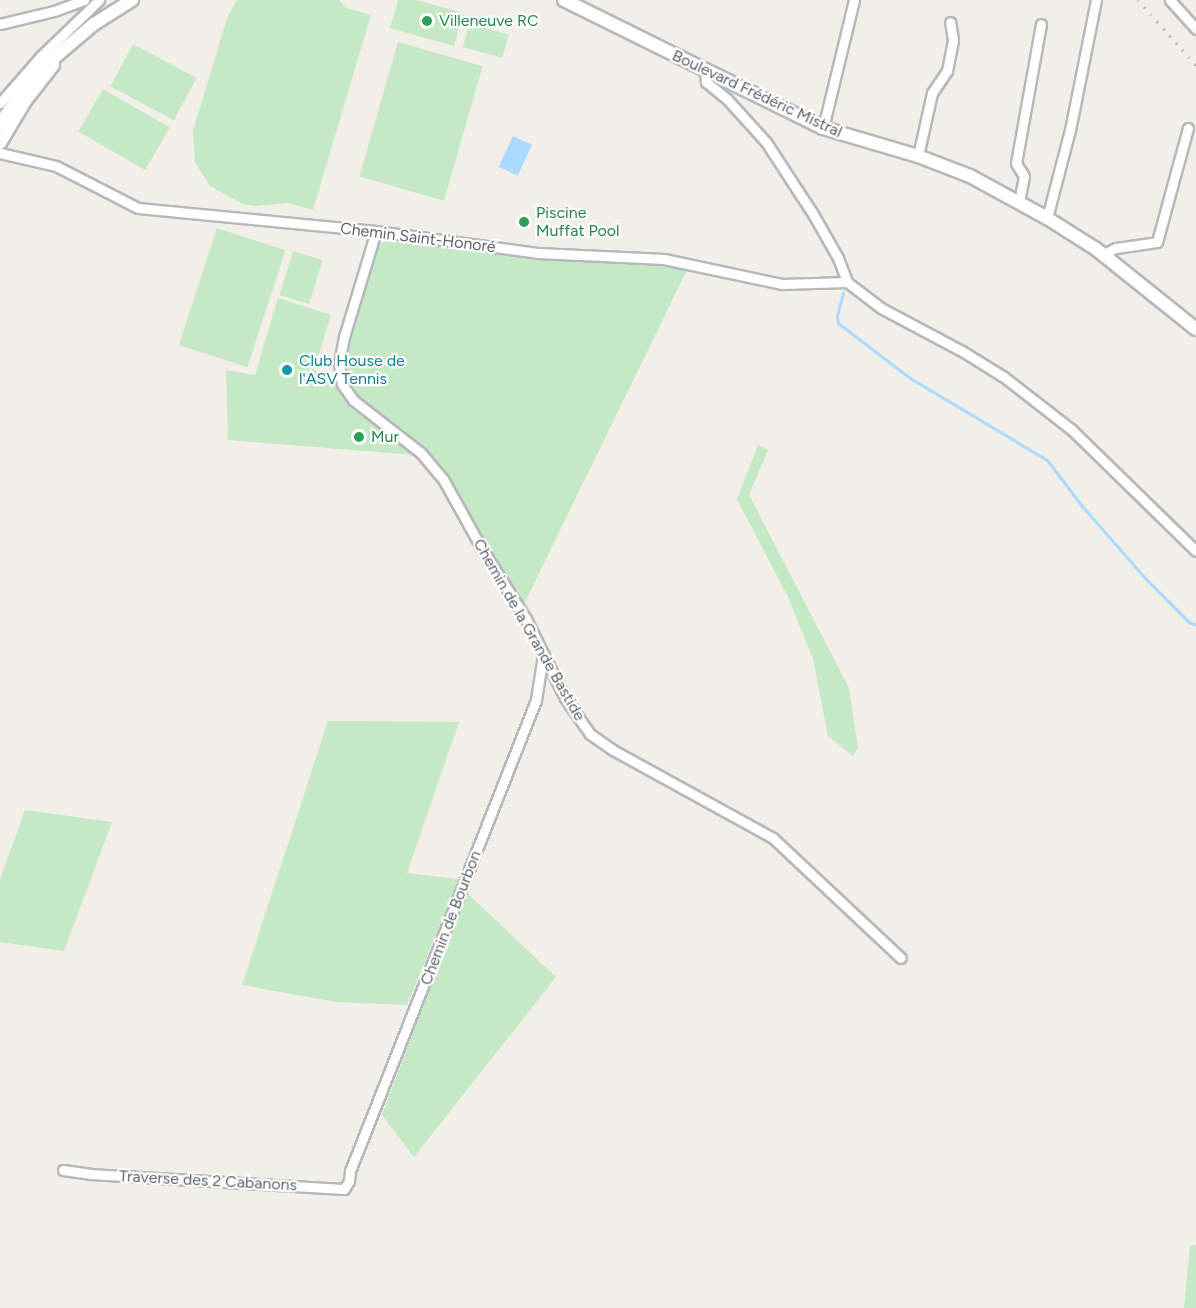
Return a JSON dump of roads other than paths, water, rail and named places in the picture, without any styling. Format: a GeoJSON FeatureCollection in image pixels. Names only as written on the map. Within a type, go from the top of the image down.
{"type":"FeatureCollection","features":[{"type":"Feature","properties":{"kind":"main road"},"geometry":{"type":"LineString","coordinates":[[0,124],[34,75],[74,42],[132,0]]}},
{"type":"Feature","properties":{"kind":"main road","name":"Boulevard Frédéric Mistral"},"geometry":{"type":"LineString","coordinates":[[564,0],[822,128],[957,170],[1019,202],[1104,254],[1196,329]]}},
{"type":"Feature","properties":{"kind":"main road"},"geometry":{"type":"LineString","coordinates":[[0,143],[25,101],[74,42]]}},
{"type":"Feature","properties":{"kind":"street"},"geometry":{"type":"LineString","coordinates":[[822,128],[854,0]]}},
{"type":"Feature","properties":{"kind":"street"},"geometry":{"type":"LineString","coordinates":[[1047,218],[1070,130],[1096,0]]}},
{"type":"Feature","properties":{"kind":"street"},"geometry":{"type":"LineString","coordinates":[[1170,0],[1196,29]]}},
{"type":"Feature","properties":{"kind":"street"},"geometry":{"type":"LineString","coordinates":[[0,24],[91,1]]}},
{"type":"Feature","properties":{"kind":"street"},"geometry":{"type":"LineString","coordinates":[[0,103],[91,1]]}},
{"type":"Feature","properties":{"kind":"street"},"geometry":{"type":"LineString","coordinates":[[918,156],[932,93],[947,70],[953,40],[950,22]]}},
{"type":"Feature","properties":{"kind":"street"},"geometry":{"type":"LineString","coordinates":[[1019,202],[1024,176],[1016,163],[1041,24]]}},
{"type":"Feature","properties":{"kind":"street"},"geometry":{"type":"LineString","coordinates":[[705,71],[706,82],[727,99],[766,142],[813,214],[838,258],[847,282],[881,308],[962,351],[1004,377],[1072,430],[1196,551]]}},
{"type":"Feature","properties":{"kind":"street"},"geometry":{"type":"LineString","coordinates":[[1104,254],[1116,248],[1157,242],[1188,128]]}},
{"type":"Feature","properties":{"kind":"street","name":"Chemin Saint-Honoré"},"geometry":{"type":"LineString","coordinates":[[0,153],[56,166],[138,208],[376,231],[538,253],[664,259],[782,284],[847,282]]}},
{"type":"Feature","properties":{"kind":"street","name":"Chemin de la Grande Bastide"},"geometry":{"type":"LineString","coordinates":[[376,231],[344,338],[339,363],[342,384],[353,400],[421,453],[443,479],[482,549],[526,619],[565,698],[590,734],[623,756],[773,838],[901,958]]}},
{"type":"Feature","properties":{"kind":"street","name":"Chemin de Bourbon"},"geometry":{"type":"LineString","coordinates":[[349,1181],[350,1171],[536,700],[543,653]]}},
{"type":"Feature","properties":{"kind":"street","name":"Traverse des 2 Cabanons"},"geometry":{"type":"LineString","coordinates":[[63,1170],[90,1174],[344,1189],[349,1181]]}},
{"type":"Feature","properties":{"kind":"water"},"geometry":{"type":"Polygon","coordinates":[[[513,136],[532,145],[518,176],[499,167],[513,136]]]}},
{"type":"Feature","properties":{"kind":"waterway"},"geometry":{"type":"LineString","coordinates":[[843,293],[837,316],[838,323],[910,378],[1047,460],[1082,506],[1145,578],[1189,622],[1196,625]]}},
{"type":"Feature","properties":{"kind":"railway"},"geometry":{"type":"LineString","coordinates":[[1138,0],[1196,65]]}},
{"type":"Feature","properties":{"kind":"place","name":"Villeneuve RC"},"geometry":{"type":"Point","coordinates":[427,21]}},
{"type":"Feature","properties":{"kind":"place","name":"Piscine Muffat Pool"},"geometry":{"type":"Point","coordinates":[524,222]}},
{"type":"Feature","properties":{"kind":"place","name":"Club House de l'ASV Tennis"},"geometry":{"type":"Point","coordinates":[287,370]}},
{"type":"Feature","properties":{"kind":"place","name":"Mur"},"geometry":{"type":"Point","coordinates":[359,437]}}]}
